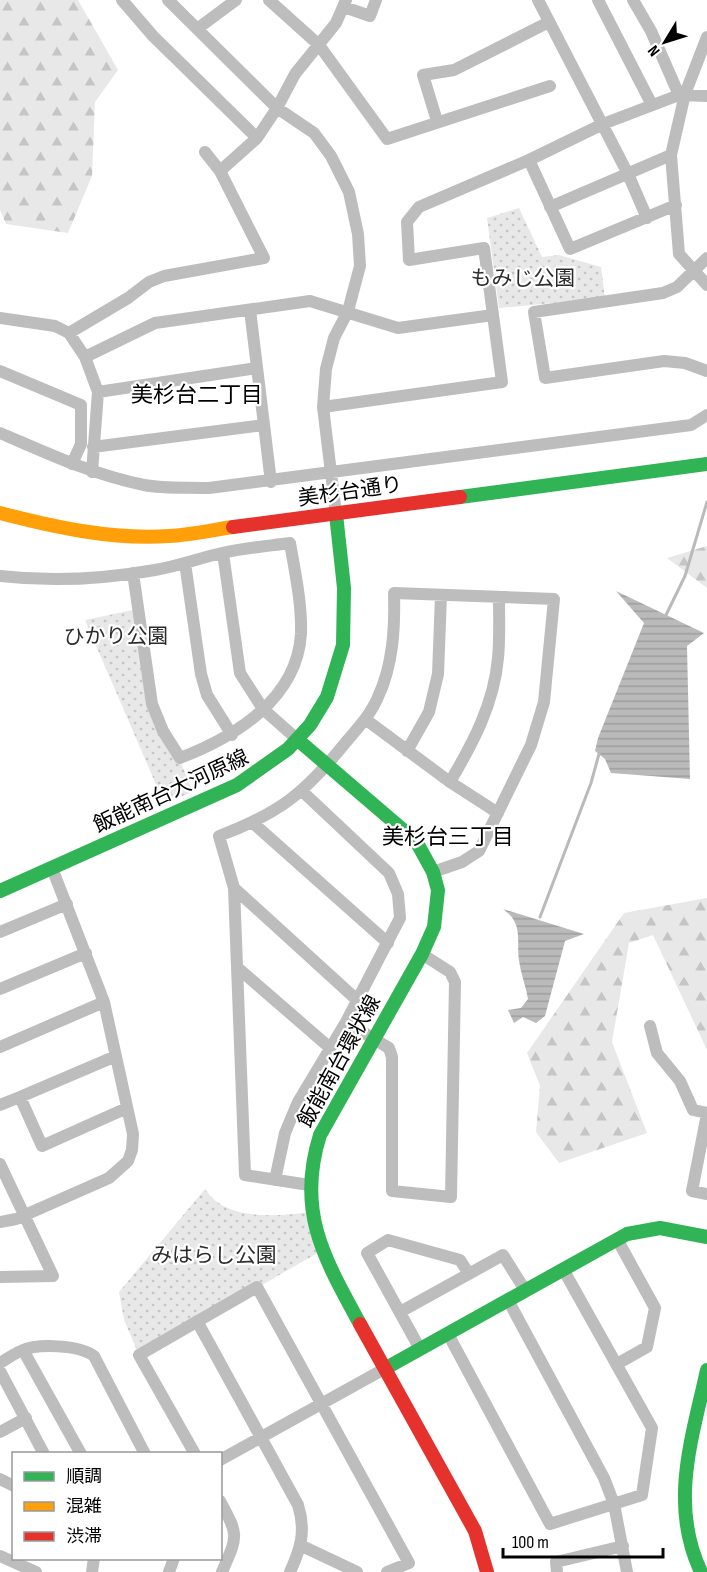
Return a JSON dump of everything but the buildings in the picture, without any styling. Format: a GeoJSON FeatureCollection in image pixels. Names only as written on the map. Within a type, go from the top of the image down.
{"type":"FeatureCollection","features":[{"type":"Feature","properties":{"kind":"street"},"geometry":{"type":"LineString","coordinates":[[122,0],[153,36],[257,138]]}},
{"type":"Feature","properties":{"kind":"street"},"geometry":{"type":"LineString","coordinates":[[168,0],[277,108],[314,133],[331,156],[349,192],[358,234],[360,266],[348,311],[334,338],[326,369],[323,407],[336,514]]}},
{"type":"Feature","properties":{"kind":"street"},"geometry":{"type":"LineString","coordinates":[[197,29],[236,0]]}},
{"type":"Feature","properties":{"kind":"street"},"geometry":{"type":"LineString","coordinates":[[220,171],[257,138],[277,108],[295,74],[336,23],[345,4],[370,16],[376,0]]}},
{"type":"Feature","properties":{"kind":"street"},"geometry":{"type":"LineString","coordinates":[[538,0],[628,174],[646,218]]}},
{"type":"Feature","properties":{"kind":"street"},"geometry":{"type":"LineString","coordinates":[[598,0],[652,105]]}},
{"type":"Feature","properties":{"kind":"street"},"geometry":{"type":"LineString","coordinates":[[633,0],[682,94]]}},
{"type":"Feature","properties":{"kind":"street"},"geometry":{"type":"LineString","coordinates":[[275,2],[319,45],[387,139],[550,86]]}},
{"type":"Feature","properties":{"kind":"street"},"geometry":{"type":"LineString","coordinates":[[437,121],[423,75],[454,70],[549,21]]}},
{"type":"Feature","properties":{"kind":"street"},"geometry":{"type":"LineString","coordinates":[[707,37],[682,94],[671,155],[679,254],[707,285]]}},
{"type":"Feature","properties":{"kind":"street"},"geometry":{"type":"LineString","coordinates":[[323,407],[502,382],[484,248],[410,260],[407,222],[418,207],[530,160],[603,124],[652,105],[682,94],[707,96]]}},
{"type":"Feature","properties":{"kind":"street"},"geometry":{"type":"LineString","coordinates":[[69,333],[128,298],[149,282],[164,276],[264,258],[220,171],[205,152]]}},
{"type":"Feature","properties":{"kind":"street"},"geometry":{"type":"LineString","coordinates":[[550,207],[671,155]]}},
{"type":"Feature","properties":{"kind":"street"},"geometry":{"type":"LineString","coordinates":[[530,160],[570,249],[676,205]]}},
{"type":"Feature","properties":{"kind":"street"},"geometry":{"type":"LineString","coordinates":[[707,258],[676,287],[663,293],[534,312],[545,378],[664,361],[685,363],[707,371]]}},
{"type":"Feature","properties":{"kind":"street"},"geometry":{"type":"LineString","coordinates":[[85,357],[155,323],[310,301],[398,328],[493,315]]}},
{"type":"Feature","properties":{"kind":"street"},"geometry":{"type":"LineString","coordinates":[[250,310],[271,482]]}},
{"type":"Feature","properties":{"kind":"street"},"geometry":{"type":"LineString","coordinates":[[0,318],[55,326],[69,333],[85,357],[98,392],[92,472]]}},
{"type":"Feature","properties":{"kind":"street"},"geometry":{"type":"LineString","coordinates":[[98,392],[257,368]]}},
{"type":"Feature","properties":{"kind":"street"},"geometry":{"type":"LineString","coordinates":[[0,371],[81,405],[81,444],[72,464]]}},
{"type":"Feature","properties":{"kind":"street"},"geometry":{"type":"LineString","coordinates":[[0,433],[92,472],[146,485],[209,488],[271,482],[691,425],[707,415]]}},
{"type":"Feature","properties":{"kind":"street"},"geometry":{"type":"LineString","coordinates":[[93,447],[264,425]]}},
{"type":"Feature","properties":{"kind":"street","name":"美杉台通り"},"geometry":{"type":"LineString","coordinates":[[0,513],[70,531],[132,537],[169,536],[707,464]]}},
{"type":"Feature","properties":{"kind":"street","name":"飯能南台大河原線"},"geometry":{"type":"LineString","coordinates":[[0,891],[232,789],[270,766],[298,740],[326,697],[343,645],[345,594],[336,514]]}},
{"type":"Feature","properties":{"kind":"street"},"geometry":{"type":"LineString","coordinates":[[0,576],[48,580],[133,573],[223,553],[290,543],[301,634],[296,659],[283,686],[263,709],[232,735],[180,758],[163,731],[152,704],[133,573]]}},
{"type":"Feature","properties":{"kind":"street"},"geometry":{"type":"LineString","coordinates":[[223,553],[240,674],[263,709],[298,740]]}},
{"type":"Feature","properties":{"kind":"street"},"geometry":{"type":"LineString","coordinates":[[185,563],[201,674],[218,716],[232,735]]}},
{"type":"Feature","properties":{"kind":"street"},"geometry":{"type":"LineString","coordinates":[[309,1185],[245,1175],[239,969],[234,888],[219,836],[253,824],[303,792],[365,720],[378,698],[390,659],[394,626],[394,593],[554,599],[544,702],[531,745],[479,851],[462,862],[434,872]]}},
{"type":"Feature","properties":{"kind":"street"},"geometry":{"type":"LineString","coordinates":[[407,751],[429,712],[438,674],[441,596]]}},
{"type":"Feature","properties":{"kind":"street"},"geometry":{"type":"LineString","coordinates":[[450,782],[477,736],[490,697],[498,658],[499,597]]}},
{"type":"Feature","properties":{"kind":"street"},"geometry":{"type":"LineString","coordinates":[[365,720],[450,782],[498,813]]}},
{"type":"Feature","properties":{"kind":"street","name":"飯能南台環状線"},"geometry":{"type":"LineString","coordinates":[[298,740],[416,841],[434,872],[438,890],[438,911],[434,927],[422,954],[320,1135],[312,1160],[309,1185],[316,1227],[328,1266],[475,1531],[487,1572]]}},
{"type":"Feature","properties":{"kind":"street"},"geometry":{"type":"LineString","coordinates":[[275,1180],[285,1132],[298,1102],[346,1022],[400,918],[398,894],[389,873],[303,792]]}},
{"type":"Feature","properties":{"kind":"street"},"geometry":{"type":"LineString","coordinates":[[253,824],[388,943]]}},
{"type":"Feature","properties":{"kind":"street"},"geometry":{"type":"LineString","coordinates":[[0,1222],[25,1215],[109,1179],[128,1161],[133,1142],[104,1002],[52,868]]}},
{"type":"Feature","properties":{"kind":"street"},"geometry":{"type":"LineString","coordinates":[[234,888],[357,1000]]}},
{"type":"Feature","properties":{"kind":"street"},"geometry":{"type":"LineString","coordinates":[[0,932],[67,904]]}},
{"type":"Feature","properties":{"kind":"street"},"geometry":{"type":"LineString","coordinates":[[0,989],[86,953]]}},
{"type":"Feature","properties":{"kind":"street"},"geometry":{"type":"LineString","coordinates":[[346,1022],[389,1048],[392,1057],[392,1191],[451,1197],[455,982],[450,972],[422,954]]}},
{"type":"Feature","properties":{"kind":"street"},"geometry":{"type":"LineString","coordinates":[[239,969],[329,1047]]}},
{"type":"Feature","properties":{"kind":"street"},"geometry":{"type":"LineString","coordinates":[[0,1047],[104,1002]]}},
{"type":"Feature","properties":{"kind":"street"},"geometry":{"type":"LineString","coordinates":[[650,1026],[657,1053],[680,1081],[693,1110],[707,1113],[692,1191],[707,1194]]}},
{"type":"Feature","properties":{"kind":"street"},"geometry":{"type":"LineString","coordinates":[[0,1105],[116,1056]]}},
{"type":"Feature","properties":{"kind":"street"},"geometry":{"type":"LineString","coordinates":[[20,1097],[42,1146],[127,1108]]}},
{"type":"Feature","properties":{"kind":"street"},"geometry":{"type":"LineString","coordinates":[[0,1164],[53,1276],[0,1277]]}},
{"type":"Feature","properties":{"kind":"street"},"geometry":{"type":"LineString","coordinates":[[222,1459],[616,1239],[639,1230],[660,1228],[707,1237]]}},
{"type":"Feature","properties":{"kind":"street"},"geometry":{"type":"LineString","coordinates":[[616,1239],[655,1308],[647,1347],[617,1364]]}},
{"type":"Feature","properties":{"kind":"street"},"geometry":{"type":"LineString","coordinates":[[420,1349],[367,1252],[388,1240],[460,1260],[469,1274]]}},
{"type":"Feature","properties":{"kind":"street"},"geometry":{"type":"LineString","coordinates":[[400,1312],[503,1255],[525,1290]]}},
{"type":"Feature","properties":{"kind":"street"},"geometry":{"type":"LineString","coordinates":[[448,1334],[550,1524],[642,1495],[652,1435],[649,1421],[563,1269]]}},
{"type":"Feature","properties":{"kind":"street"},"geometry":{"type":"LineString","coordinates":[[194,1452],[139,1355],[256,1287],[409,1563],[387,1572]]}},
{"type":"Feature","properties":{"kind":"street"},"geometry":{"type":"LineString","coordinates":[[508,1300],[604,1478],[614,1504],[627,1572]]}},
{"type":"Feature","properties":{"kind":"street"},"geometry":{"type":"LineString","coordinates":[[197,1321],[298,1505],[303,1520],[302,1546],[290,1572]]}},
{"type":"Feature","properties":{"kind":"street"},"geometry":{"type":"LineString","coordinates":[[0,1363],[23,1350],[72,1347],[86,1350],[94,1356],[144,1452]]}},
{"type":"Feature","properties":{"kind":"street"},"geometry":{"type":"LineString","coordinates":[[23,1350],[80,1452]]}},
{"type":"Feature","properties":{"kind":"street"},"geometry":{"type":"LineString","coordinates":[[701,1572],[687,1543],[682,1505],[701,1431],[707,1370]]}},
{"type":"Feature","properties":{"kind":"street"},"geometry":{"type":"LineString","coordinates":[[0,1371],[43,1452]]}},
{"type":"Feature","properties":{"kind":"street"},"geometry":{"type":"LineString","coordinates":[[0,1432],[26,1418]]}},
{"type":"Feature","properties":{"kind":"street"},"geometry":{"type":"LineString","coordinates":[[222,1505],[235,1530],[236,1538],[222,1572]]}},
{"type":"Feature","properties":{"kind":"street"},"geometry":{"type":"LineString","coordinates":[[302,1546],[357,1572]]}},
{"type":"Feature","properties":{"kind":"street"},"geometry":{"type":"LineString","coordinates":[[556,1572],[556,1562],[623,1546]]}},
{"type":"Feature","properties":{"kind":"street"},"geometry":{"type":"LineString","coordinates":[[0,1556],[36,1572]]}},
{"type":"Feature","properties":{"kind":"green space"},"geometry":{"type":"Polygon","coordinates":[[[0,0],[78,0],[118,70],[95,102],[92,176],[68,233],[6,224],[0,210],[0,0]]]}},
{"type":"Feature","properties":{"kind":"green space","name":"もみじ公園"},"geometry":{"type":"Polygon","coordinates":[[[519,208],[542,257],[559,255],[601,267],[605,298],[499,308],[487,218],[519,208]]]}},
{"type":"Feature","properties":{"kind":"green space"},"geometry":{"type":"Polygon","coordinates":[[[707,546],[707,588],[667,558],[707,546]]]}},
{"type":"Feature","properties":{"kind":"green space","name":"ひかり公園"},"geometry":{"type":"Polygon","coordinates":[[[133,610],[148,702],[181,763],[193,792],[164,803],[85,620],[133,610]]]}},
{"type":"Feature","properties":{"kind":"green space"},"geometry":{"type":"Polygon","coordinates":[[[707,898],[707,1050],[653,935],[629,943],[612,1042],[647,1133],[559,1163],[536,1132],[540,1086],[527,1053],[624,913],[707,898]]]}},
{"type":"Feature","properties":{"kind":"green space","name":"みはらし公園"},"geometry":{"type":"Polygon","coordinates":[[[205,1189],[214,1200],[239,1212],[284,1215],[312,1212],[323,1250],[139,1355],[124,1320],[119,1292],[205,1189]]]}},
{"type":"Feature","properties":{"kind":"shaded area"},"geometry":{"type":"Polygon","coordinates":[[[616,591],[704,633],[687,646],[690,779],[611,773],[605,759],[595,751],[598,738],[644,623],[616,591]]]}},
{"type":"Feature","properties":{"kind":"shaded area"},"geometry":{"type":"Polygon","coordinates":[[[503,909],[584,934],[565,941],[545,1016],[536,1023],[523,1017],[514,1023],[508,1010],[521,1008],[528,999],[519,961],[518,933],[514,921],[503,909]]]}},
{"type":"Feature","properties":{"kind":"waterway"},"geometry":{"type":"LineString","coordinates":[[666,615],[685,576],[707,502]]}},
{"type":"Feature","properties":{"kind":"waterway"},"geometry":{"type":"LineString","coordinates":[[540,917],[591,783],[599,754]]}},
{"type":"Feature","properties":{"kind":"traffic: fast"},"geometry":{"type":"LineString","coordinates":[[460,497],[707,464]]}},
{"type":"Feature","properties":{"kind":"traffic: fast"},"geometry":{"type":"LineString","coordinates":[[0,891],[237,785],[288,749],[310,725],[327,697],[343,645],[344,588],[336,514]]}},
{"type":"Feature","properties":{"kind":"traffic: fast"},"geometry":{"type":"LineString","coordinates":[[298,740],[416,841],[433,872],[438,890],[434,927],[422,954],[320,1135],[313,1162],[311,1187],[318,1233],[335,1277],[360,1324]]}},
{"type":"Feature","properties":{"kind":"traffic: fast"},"geometry":{"type":"LineString","coordinates":[[386,1368],[627,1234],[660,1228],[707,1237]]}},
{"type":"Feature","properties":{"kind":"traffic: fast"},"geometry":{"type":"LineString","coordinates":[[701,1572],[691,1547],[686,1521],[685,1496],[690,1446],[707,1370]]}},
{"type":"Feature","properties":{"kind":"traffic: slow"},"geometry":{"type":"LineString","coordinates":[[0,513],[62,527],[126,536],[193,534],[233,527]]}},
{"type":"Feature","properties":{"kind":"traffic: jam"},"geometry":{"type":"LineString","coordinates":[[233,527],[460,497]]}},
{"type":"Feature","properties":{"kind":"traffic: jam"},"geometry":{"type":"LineString","coordinates":[[360,1324],[475,1531],[487,1572]]}},
{"type":"Feature","properties":{"kind":"district","name":"美杉台二丁目"},"geometry":{"type":"Point","coordinates":[197,394]}},
{"type":"Feature","properties":{"kind":"district","name":"美杉台三丁目"},"geometry":{"type":"Point","coordinates":[448,836]}}]}
